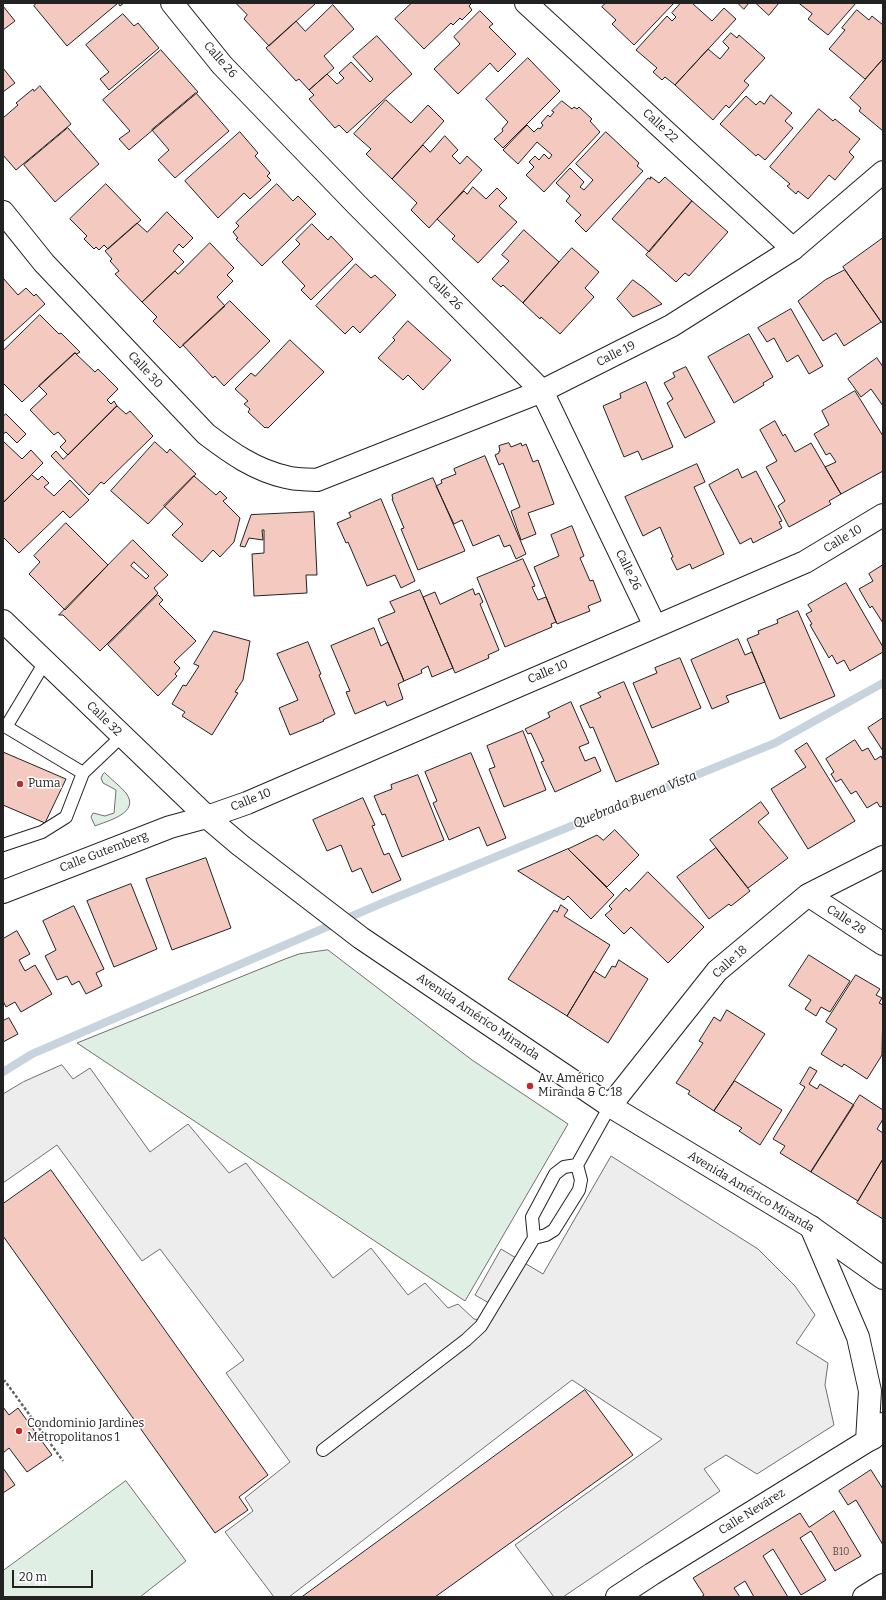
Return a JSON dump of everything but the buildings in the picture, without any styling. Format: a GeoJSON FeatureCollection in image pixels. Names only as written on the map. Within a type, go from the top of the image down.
{"type":"FeatureCollection","features":[{"type":"Feature","properties":{"kind":"street","name":"Calle 26"},"geometry":{"type":"LineString","coordinates":[[172,3],[222,65],[357,205],[542,391],[655,626]]}},
{"type":"Feature","properties":{"kind":"street","name":"Calle 22"},"geometry":{"type":"LineString","coordinates":[[526,3],[793,249]]}},
{"type":"Feature","properties":{"kind":"street","name":"Calle 19"},"geometry":{"type":"LineString","coordinates":[[317,480],[542,391],[671,326],[793,249],[883,172]]}},
{"type":"Feature","properties":{"kind":"street","name":"Calle 30"},"geometry":{"type":"LineString","coordinates":[[3,212],[44,263],[206,434],[235,456],[259,469],[287,478],[317,480]]}},
{"type":"Feature","properties":{"kind":"street","name":"Calle 10"},"geometry":{"type":"LineString","coordinates":[[207,817],[254,800],[805,562],[883,515]]}},
{"type":"Feature","properties":{"kind":"street","name":"Calle 32"},"geometry":{"type":"LineString","coordinates":[[3,621],[207,817]]}},
{"type":"Feature","properties":{"kind":"street","name":"Calle Gutemberg"},"geometry":{"type":"LineString","coordinates":[[3,892],[170,826],[207,817]]}},
{"type":"Feature","properties":{"kind":"street","name":"Avenida Américo Miranda"},"geometry":{"type":"LineString","coordinates":[[207,817],[316,905],[361,938],[610,1106],[811,1228],[883,1278]]}},
{"type":"Feature","properties":{"kind":"street","name":"Calle 18"},"geometry":{"type":"LineString","coordinates":[[610,1106],[717,971],[808,896],[883,857]]}},
{"type":"Feature","properties":{"kind":"street","name":"Calle 28"},"geometry":{"type":"LineString","coordinates":[[808,896],[883,944]]}},
{"type":"Feature","properties":{"kind":"street"},"geometry":{"type":"LineString","coordinates":[[811,1228],[858,1337],[870,1390],[875,1437]]}},
{"type":"Feature","properties":{"kind":"street","name":"Calle Nevárez"},"geometry":{"type":"LineString","coordinates":[[617,1597],[875,1437],[883,1424]]}},
{"type":"Feature","properties":{"kind":"street"},"geometry":{"type":"LineString","coordinates":[[864,1597],[883,1585]]}},
{"type":"Feature","properties":{"kind":"lane"},"geometry":{"type":"LineString","coordinates":[[45,662],[5,726],[83,773]]}},
{"type":"Feature","properties":{"kind":"lane"},"geometry":{"type":"LineString","coordinates":[[3,845],[42,832],[66,817],[83,773],[122,736]]}},
{"type":"Feature","properties":{"kind":"lane"},"geometry":{"type":"LineString","coordinates":[[534,1238],[546,1235],[554,1230],[579,1190],[581,1180],[577,1165],[610,1106]]}},
{"type":"Feature","properties":{"kind":"lane"},"geometry":{"type":"LineString","coordinates":[[323,1450],[442,1359],[481,1326],[534,1238],[532,1217],[545,1190],[555,1174],[564,1167],[577,1165]]}},
{"type":"Feature","properties":{"kind":"path"},"geometry":{"type":"LineString","coordinates":[[3,1382],[5,1381],[63,1461]]}},
{"type":"Feature","properties":{"kind":"green space"},"geometry":{"type":"Polygon","coordinates":[[[105,773],[126,793],[129,800],[129,806],[121,815],[95,826],[91,817],[93,813],[105,816],[114,813],[116,790],[103,783],[101,778],[105,773]]]}},
{"type":"Feature","properties":{"kind":"green space"},"geometry":{"type":"Polygon","coordinates":[[[328,950],[472,1060],[568,1124],[465,1301],[77,1043],[285,959],[299,954],[328,950]]]}},
{"type":"Feature","properties":{"kind":"green space"},"geometry":{"type":"Polygon","coordinates":[[[126,1481],[186,1561],[140,1597],[3,1597],[3,1571],[126,1481]]]}},
{"type":"Feature","properties":{"kind":"shaded area"},"geometry":{"type":"Polygon","coordinates":[[[62,1065],[73,1079],[90,1068],[150,1152],[188,1124],[229,1173],[246,1163],[333,1278],[371,1248],[408,1295],[425,1283],[448,1308],[458,1304],[474,1319],[481,1320],[489,1303],[475,1295],[501,1249],[543,1274],[611,1156],[758,1249],[795,1286],[815,1315],[796,1343],[828,1363],[825,1385],[834,1425],[757,1474],[726,1455],[704,1469],[720,1491],[563,1597],[554,1597],[515,1545],[662,1439],[572,1380],[289,1597],[274,1597],[225,1532],[253,1511],[245,1498],[290,1462],[226,1373],[244,1360],[160,1249],[142,1261],[57,1145],[3,1183],[3,1094],[23,1082],[62,1065]]]}},
{"type":"Feature","properties":{"kind":"waterway","name":"Quebrada Buena Vista"},"geometry":{"type":"LineString","coordinates":[[3,1072],[32,1054],[380,904],[775,743],[883,683]]}},
{"type":"Feature","properties":{"kind":"place","name":"Puma"},"geometry":{"type":"Point","coordinates":[20,784]}},
{"type":"Feature","properties":{"kind":"place","name":"Av. Américo Miranda & C. 18"},"geometry":{"type":"Point","coordinates":[530,1086]}},
{"type":"Feature","properties":{"kind":"place","name":"Condominio Jardines Metropolitanos 1"},"geometry":{"type":"Point","coordinates":[19,1431]}}]}
